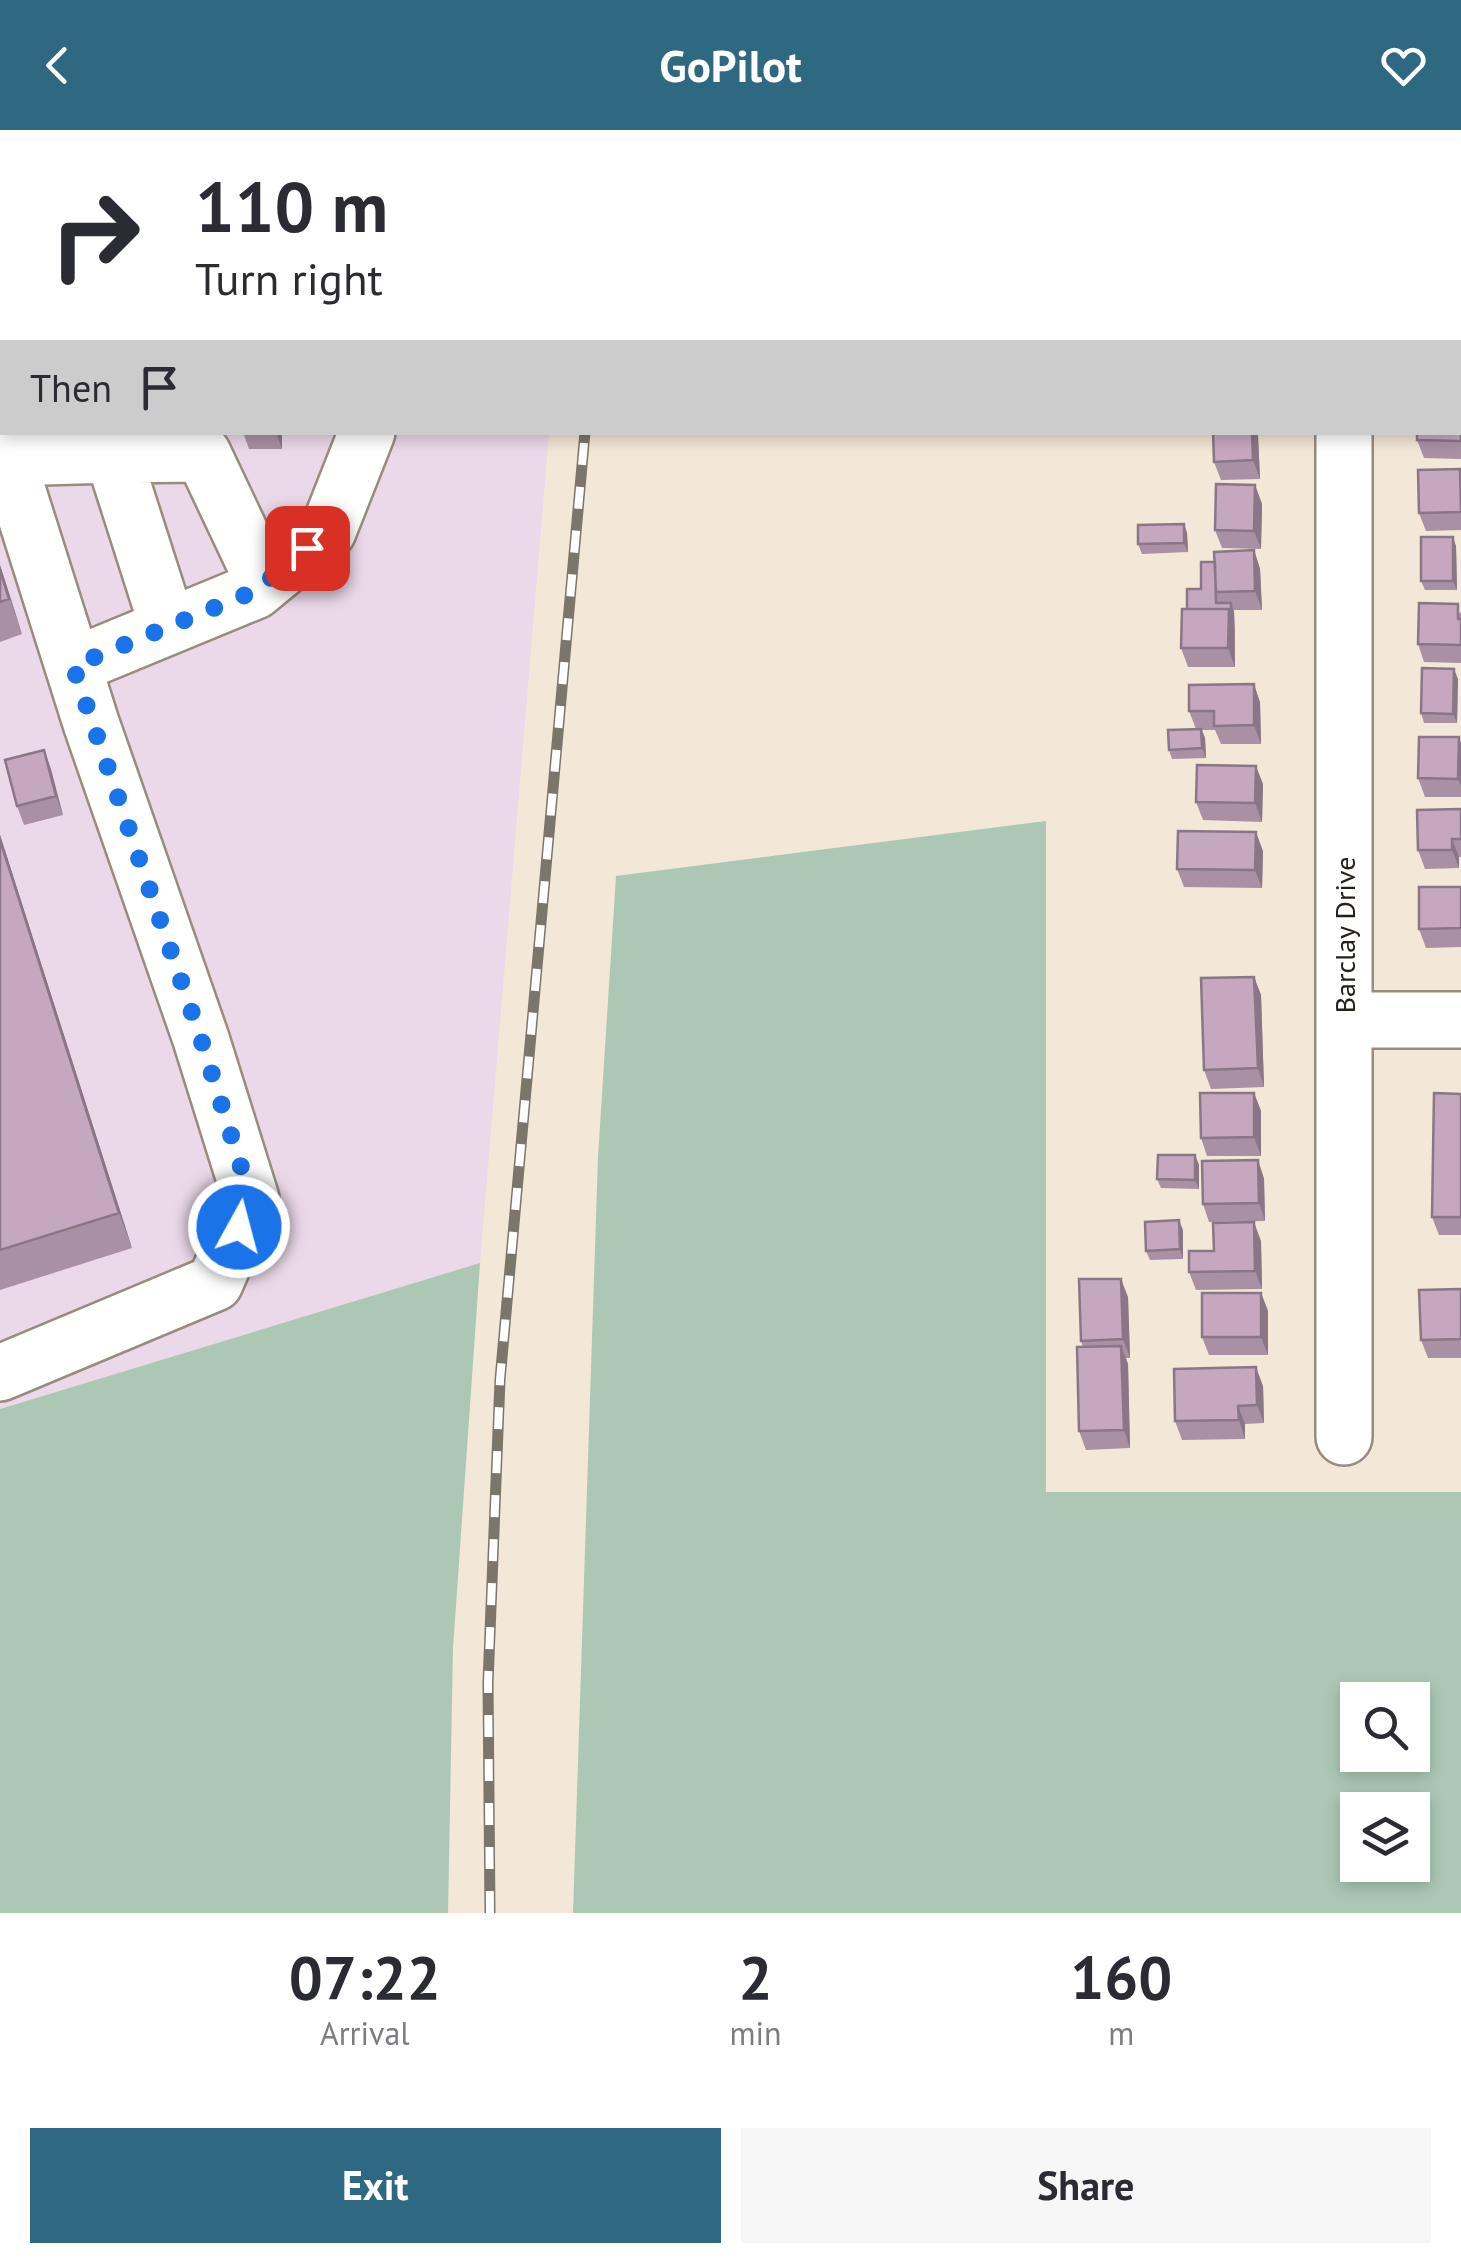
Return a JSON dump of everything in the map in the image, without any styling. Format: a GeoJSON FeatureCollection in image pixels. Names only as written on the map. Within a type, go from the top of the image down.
{"type":"FeatureCollection","features":[{"type":"Feature","properties":{"kind":"street"},"geometry":{"type":"LineString","coordinates":[[73,666],[264,584],[328,530],[367,435]]}},
{"type":"Feature","properties":{"kind":"street","name":"Barclay Drive"},"geometry":{"type":"LineString","coordinates":[[1344,435],[1344,1437]]}},
{"type":"Feature","properties":{"kind":"street"},"geometry":{"type":"LineString","coordinates":[[0,1373],[215,1283],[251,1199],[201,1039],[73,666],[4,446],[113,455],[202,454],[264,584]]}},
{"type":"Feature","properties":{"kind":"street"},"geometry":{"type":"LineString","coordinates":[[113,455],[168,626]]}},
{"type":"Feature","properties":{"kind":"street"},"geometry":{"type":"LineString","coordinates":[[1344,1020],[1461,1020]]}},
{"type":"Feature","properties":{"kind":"shaded area"},"geometry":{"type":"Polygon","coordinates":[[[0,435],[549,435],[480,1263],[0,1409],[0,435]]]}},
{"type":"Feature","properties":{"kind":"green space"},"geometry":{"type":"Polygon","coordinates":[[[1046,821],[1046,1492],[1461,1492],[1461,1913],[573,1913],[598,1157],[616,876],[1046,821]]]}},
{"type":"Feature","properties":{"kind":"green space"},"geometry":{"type":"Polygon","coordinates":[[[480,1263],[453,1648],[448,1913],[0,1913],[0,1409],[480,1263]]]}},
{"type":"Feature","properties":{"kind":"building"},"geometry":{"type":"Polygon","coordinates":[[[1213,435],[1252,435],[1253,460],[1214,462],[1213,435]]]}},
{"type":"Feature","properties":{"kind":"building"},"geometry":{"type":"Polygon","coordinates":[[[1417,435],[1461,435],[1461,441],[1417,440],[1417,435]]]}},
{"type":"Feature","properties":{"kind":"building"},"geometry":{"type":"Polygon","coordinates":[[[1460,469],[1461,512],[1419,513],[1418,470],[1460,469]]]}},
{"type":"Feature","properties":{"kind":"building"},"geometry":{"type":"Polygon","coordinates":[[[1216,484],[1255,485],[1254,531],[1215,530],[1216,484]]]}},
{"type":"Feature","properties":{"kind":"building"},"geometry":{"type":"Polygon","coordinates":[[[1184,524],[1184,543],[1138,544],[1138,525],[1184,524]]]}},
{"type":"Feature","properties":{"kind":"building"},"geometry":{"type":"Polygon","coordinates":[[[1421,537],[1453,537],[1453,581],[1421,581],[1421,537]]]}},
{"type":"Feature","properties":{"kind":"building"},"geometry":{"type":"Polygon","coordinates":[[[1254,550],[1255,591],[1216,592],[1214,552],[1254,550]]]}},
{"type":"Feature","properties":{"kind":"building"},"geometry":{"type":"Polygon","coordinates":[[[1201,562],[1215,562],[1216,603],[1231,603],[1231,616],[1229,609],[1187,609],[1187,589],[1201,589],[1201,562]]]}},
{"type":"Feature","properties":{"kind":"building"},"geometry":{"type":"Polygon","coordinates":[[[0,570],[9,599],[0,602],[0,570]]]}},
{"type":"Feature","properties":{"kind":"building"},"geometry":{"type":"Polygon","coordinates":[[[1419,603],[1458,604],[1461,645],[1418,644],[1419,603]]]}},
{"type":"Feature","properties":{"kind":"building"},"geometry":{"type":"Polygon","coordinates":[[[1182,609],[1229,609],[1228,648],[1181,648],[1182,609]]]}},
{"type":"Feature","properties":{"kind":"building"},"geometry":{"type":"Polygon","coordinates":[[[1422,668],[1454,669],[1453,714],[1421,713],[1422,668]]]}},
{"type":"Feature","properties":{"kind":"building"},"geometry":{"type":"Polygon","coordinates":[[[1254,684],[1254,725],[1214,726],[1214,711],[1189,711],[1189,685],[1254,684]]]}},
{"type":"Feature","properties":{"kind":"building"},"geometry":{"type":"Polygon","coordinates":[[[1201,729],[1202,748],[1169,750],[1168,730],[1201,729]]]}},
{"type":"Feature","properties":{"kind":"building"},"geometry":{"type":"Polygon","coordinates":[[[1419,737],[1459,737],[1458,779],[1418,778],[1419,737]]]}},
{"type":"Feature","properties":{"kind":"building"},"geometry":{"type":"Polygon","coordinates":[[[44,750],[56,796],[17,806],[5,760],[44,750]]]}},
{"type":"Feature","properties":{"kind":"building"},"geometry":{"type":"Polygon","coordinates":[[[1197,765],[1256,766],[1255,803],[1196,802],[1197,765]]]}},
{"type":"Feature","properties":{"kind":"building"},"geometry":{"type":"Polygon","coordinates":[[[1461,809],[1461,839],[1452,839],[1452,850],[1418,850],[1417,810],[1461,809]]]}},
{"type":"Feature","properties":{"kind":"building"},"geometry":{"type":"Polygon","coordinates":[[[1178,831],[1256,832],[1255,870],[1177,869],[1178,831]]]}},
{"type":"Feature","properties":{"kind":"building"},"geometry":{"type":"Polygon","coordinates":[[[0,840],[119,1213],[0,1250],[0,840]]]}},
{"type":"Feature","properties":{"kind":"building"},"geometry":{"type":"Polygon","coordinates":[[[1419,887],[1461,887],[1461,928],[1419,929],[1419,887]]]}},
{"type":"Feature","properties":{"kind":"building"},"geometry":{"type":"Polygon","coordinates":[[[1254,977],[1258,1068],[1204,1070],[1201,978],[1254,977]]]}},
{"type":"Feature","properties":{"kind":"building"},"geometry":{"type":"Polygon","coordinates":[[[1200,1093],[1254,1093],[1254,1137],[1201,1138],[1200,1093]]]}},
{"type":"Feature","properties":{"kind":"building"},"geometry":{"type":"Polygon","coordinates":[[[1434,1093],[1461,1094],[1461,1217],[1432,1217],[1434,1093]]]}},
{"type":"Feature","properties":{"kind":"building"},"geometry":{"type":"Polygon","coordinates":[[[1158,1155],[1195,1155],[1195,1180],[1157,1179],[1158,1155]]]}},
{"type":"Feature","properties":{"kind":"building"},"geometry":{"type":"Polygon","coordinates":[[[1258,1160],[1259,1203],[1203,1204],[1202,1161],[1258,1160]]]}},
{"type":"Feature","properties":{"kind":"building"},"geometry":{"type":"Polygon","coordinates":[[[1179,1220],[1180,1249],[1146,1251],[1145,1222],[1179,1220]]]}},
{"type":"Feature","properties":{"kind":"building"},"geometry":{"type":"Polygon","coordinates":[[[1254,1222],[1255,1271],[1189,1272],[1189,1251],[1214,1251],[1213,1223],[1254,1222]]]}},
{"type":"Feature","properties":{"kind":"building"},"geometry":{"type":"Polygon","coordinates":[[[1079,1279],[1121,1279],[1123,1339],[1081,1341],[1079,1279]]]}},
{"type":"Feature","properties":{"kind":"building"},"geometry":{"type":"Polygon","coordinates":[[[1461,1289],[1461,1339],[1421,1340],[1419,1290],[1461,1289]]]}},
{"type":"Feature","properties":{"kind":"building"},"geometry":{"type":"Polygon","coordinates":[[[1202,1293],[1261,1293],[1261,1337],[1202,1337],[1202,1293]]]}},
{"type":"Feature","properties":{"kind":"building"},"geometry":{"type":"Polygon","coordinates":[[[1121,1346],[1124,1430],[1079,1431],[1077,1347],[1121,1346]]]}},
{"type":"Feature","properties":{"kind":"building"},"geometry":{"type":"Polygon","coordinates":[[[1256,1367],[1257,1405],[1238,1406],[1239,1420],[1175,1421],[1174,1369],[1256,1367]]]}},
{"type":"Feature","properties":{"kind":"railway"},"geometry":{"type":"LineString","coordinates":[[490,1913],[488,1683],[500,1380],[585,435]]}},
{"type":"Feature","properties":{"kind":"route"},"geometry":{"type":"LineString","coordinates":[[239,1227],[251,1199],[201,1039],[73,666],[255,591],[307,548]]}}]}
